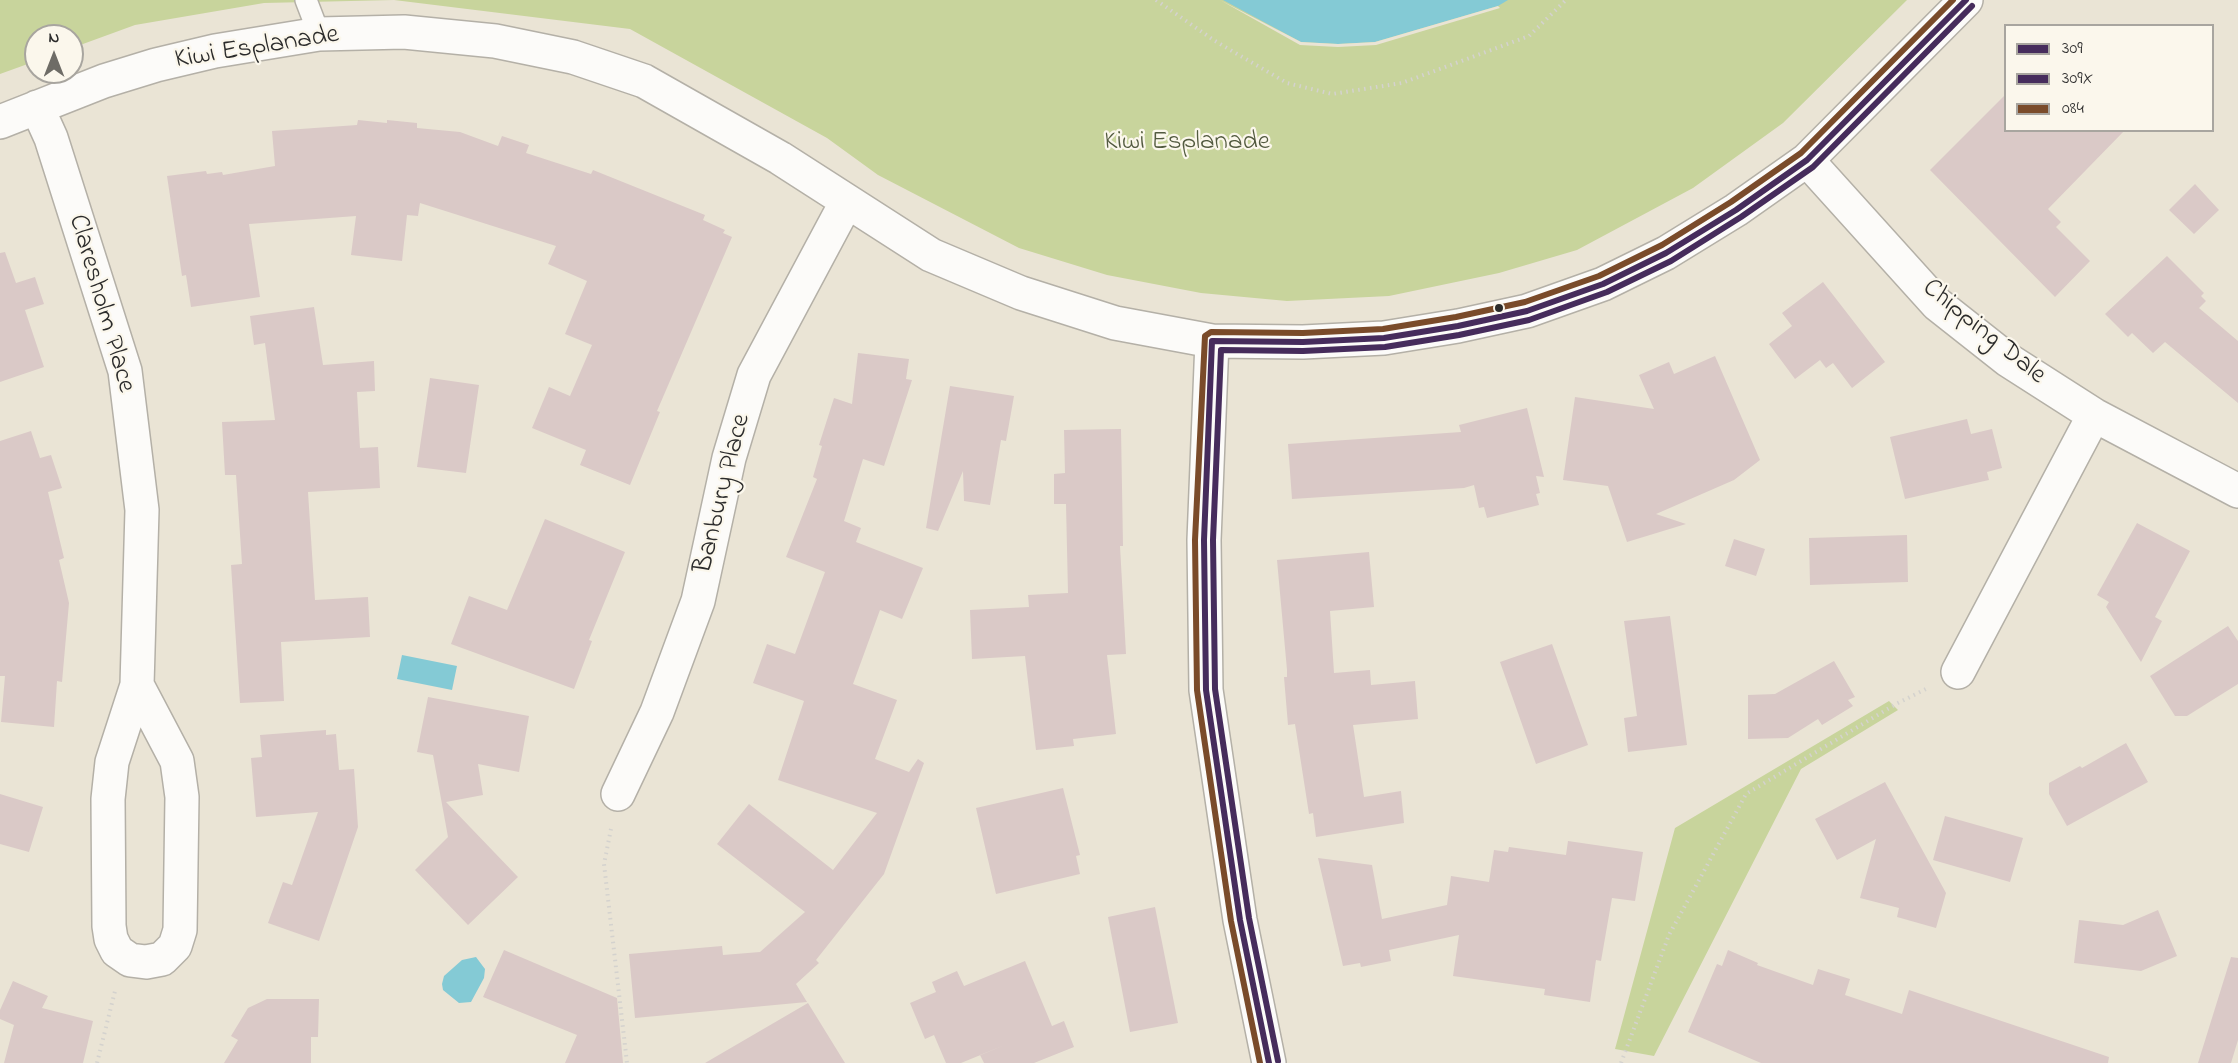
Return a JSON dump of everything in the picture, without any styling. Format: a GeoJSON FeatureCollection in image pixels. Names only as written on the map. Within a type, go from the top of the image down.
{"type":"FeatureCollection","features":[{"type":"Feature","properties":{"kind":"street","name":"Kiwi Esplanade"},"geometry":{"type":"LineString","coordinates":[[0,122],[104,81],[156,65],[215,51],[319,34],[404,32],[495,41],[573,57],[644,81],[771,152],[931,255],[1021,293],[1115,323],[1212,341],[1303,342],[1384,338],[1458,326],[1527,311],[1603,284],[1666,253],[1736,210],[1807,160],[1966,0]]}},
{"type":"Feature","properties":{"kind":"street","name":"Claresholm Place"},"geometry":{"type":"LineString","coordinates":[[37,107],[51,138],[125,370],[142,510],[137,685],[112,762],[108,800],[109,926],[111,939],[117,951],[130,960],[146,962],[162,959],[175,946],[180,930],[182,797],[177,761],[137,685]]}},
{"type":"Feature","properties":{"kind":"street","name":"Chipping Dale"},"geometry":{"type":"LineString","coordinates":[[1807,160],[1937,304],[2008,360],[2094,416],[2238,491]]}},
{"type":"Feature","properties":{"kind":"street","name":"Banbury Place"},"geometry":{"type":"LineString","coordinates":[[618,794],[657,712],[698,601],[729,458],[754,375],[847,201]]}},
{"type":"Feature","properties":{"kind":"street"},"geometry":{"type":"LineString","coordinates":[[1212,341],[1204,540],[1206,690],[1240,920],[1269,1063]]}},
{"type":"Feature","properties":{"kind":"street"},"geometry":{"type":"LineString","coordinates":[[1958,672],[2094,416]]}},
{"type":"Feature","properties":{"kind":"lane"},"geometry":{"type":"LineString","coordinates":[[306,0],[319,34]]}},
{"type":"Feature","properties":{"kind":"path"},"geometry":{"type":"LineString","coordinates":[[1155,0],[1215,41],[1287,83],[1332,94],[1402,83],[1529,36],[1566,0]]}},
{"type":"Feature","properties":{"kind":"path"},"geometry":{"type":"LineString","coordinates":[[1621,1063],[1669,935],[1746,794],[1896,704],[1958,672]]}},
{"type":"Feature","properties":{"kind":"path"},"geometry":{"type":"LineString","coordinates":[[618,794],[604,864],[627,1063]]}},
{"type":"Feature","properties":{"kind":"path"},"geometry":{"type":"LineString","coordinates":[[97,1063],[114,997],[117,951]]}},
{"type":"Feature","properties":{"kind":"green space"},"geometry":{"type":"Polygon","coordinates":[[[0,0],[394,0],[264,3],[135,25],[84,44],[84,24],[24,24],[24,65],[0,74],[0,0]]]}},
{"type":"Feature","properties":{"kind":"green space","name":"Kiwi Esplanade"},"geometry":{"type":"Polygon","coordinates":[[[394,0],[1907,0],[1783,123],[1693,188],[1577,250],[1499,273],[1389,296],[1287,301],[1201,293],[1107,275],[1019,248],[878,175],[827,138],[630,29],[394,0]]]}},
{"type":"Feature","properties":{"kind":"green space"},"geometry":{"type":"Polygon","coordinates":[[[1889,701],[1898,710],[1801,769],[1654,1056],[1615,1049],[1675,828],[1889,701]]]}},
{"type":"Feature","properties":{"kind":"water"},"geometry":{"type":"Polygon","coordinates":[[[1223,0],[1508,0],[1498,6],[1375,42],[1338,44],[1301,42],[1223,0]]]}},
{"type":"Feature","properties":{"kind":"water"},"geometry":{"type":"Polygon","coordinates":[[[402,655],[457,666],[452,690],[397,679],[402,655]]]}},
{"type":"Feature","properties":{"kind":"water"},"geometry":{"type":"Polygon","coordinates":[[[476,957],[485,969],[484,978],[471,1002],[459,1003],[443,990],[444,976],[462,960],[476,957]]]}},
{"type":"Feature","properties":{"kind":"pier"},"geometry":{"type":"Polygon","coordinates":[[[1220,0],[1301,42],[1338,44],[1375,42],[1498,6],[1500,8],[1376,45],[1338,47],[1300,45],[1220,0]]]}},
{"type":"Feature","properties":{"kind":"building"},"geometry":{"type":"Polygon","coordinates":[[[2004,96],[2004,132],[2123,132],[2048,209],[2061,222],[2056,227],[2090,261],[2055,297],[1930,170],[2004,96]]]}},
{"type":"Feature","properties":{"kind":"building"},"geometry":{"type":"Polygon","coordinates":[[[358,120],[417,123],[417,128],[460,132],[498,146],[502,136],[529,145],[526,153],[591,174],[593,170],[705,215],[703,220],[725,230],[723,233],[732,237],[657,411],[660,412],[630,485],[580,465],[586,450],[532,428],[549,387],[570,396],[592,345],[565,334],[587,281],[548,264],[556,246],[420,203],[418,216],[407,215],[402,261],[351,255],[356,216],[249,224],[260,297],[191,307],[186,275],[182,276],[167,176],[206,171],[207,174],[222,172],[223,175],[275,166],[272,131],[357,125],[358,120]]]}},
{"type":"Feature","properties":{"kind":"building"},"geometry":{"type":"Polygon","coordinates":[[[2195,184],[2219,210],[2194,234],[2169,210],[2195,184]]]}},
{"type":"Feature","properties":{"kind":"building"},"geometry":{"type":"Polygon","coordinates":[[[5,252],[16,283],[35,277],[44,304],[25,310],[44,367],[0,382],[0,253],[5,252]]]}},
{"type":"Feature","properties":{"kind":"building"},"geometry":{"type":"Polygon","coordinates":[[[2167,256],[2204,293],[2201,296],[2206,301],[2199,308],[2238,341],[2238,403],[2165,342],[2153,353],[2132,333],[2128,337],[2105,314],[2167,256]]]}},
{"type":"Feature","properties":{"kind":"building"},"geometry":{"type":"Polygon","coordinates":[[[1823,282],[1885,362],[1852,388],[1833,363],[1826,368],[1820,360],[1795,379],[1769,344],[1792,326],[1782,313],[1823,282]]]}},
{"type":"Feature","properties":{"kind":"building"},"geometry":{"type":"Polygon","coordinates":[[[314,307],[323,365],[374,361],[375,391],[357,392],[360,448],[378,447],[380,488],[308,492],[315,600],[368,597],[370,637],[281,642],[284,701],[240,703],[231,565],[242,564],[236,475],[225,475],[222,422],[275,420],[265,343],[254,345],[250,316],[314,307]]]}},
{"type":"Feature","properties":{"kind":"building"},"geometry":{"type":"Polygon","coordinates":[[[858,353],[909,359],[906,379],[912,380],[884,466],[863,459],[844,521],[861,528],[856,542],[923,568],[902,619],[880,610],[853,684],[897,700],[875,759],[909,772],[918,759],[924,763],[884,874],[816,960],[819,963],[796,984],[807,1002],[635,1018],[629,954],[722,946],[723,955],[760,952],[805,912],[717,844],[749,804],[833,870],[877,813],[778,780],[804,701],[753,683],[767,644],[795,654],[825,572],[786,557],[817,479],[813,477],[822,446],[819,445],[834,398],[852,404],[858,353]]]}},
{"type":"Feature","properties":{"kind":"building"},"geometry":{"type":"Polygon","coordinates":[[[1715,356],[1760,460],[1734,480],[1656,514],[1686,524],[1627,542],[1608,486],[1563,480],[1575,397],[1654,409],[1639,375],[1669,362],[1674,374],[1715,356]]]}},
{"type":"Feature","properties":{"kind":"building"},"geometry":{"type":"Polygon","coordinates":[[[430,378],[479,385],[466,473],[417,467],[430,378]]]}},
{"type":"Feature","properties":{"kind":"building"},"geometry":{"type":"Polygon","coordinates":[[[950,386],[1014,396],[1006,441],[1001,440],[990,505],[964,501],[963,471],[938,531],[926,528],[950,386]]]}},
{"type":"Feature","properties":{"kind":"building"},"geometry":{"type":"Polygon","coordinates":[[[1527,408],[1544,477],[1536,476],[1540,493],[1536,494],[1539,505],[1487,518],[1484,507],[1479,508],[1474,485],[1464,488],[1292,499],[1288,444],[1461,432],[1459,425],[1527,408]]]}},
{"type":"Feature","properties":{"kind":"building"},"geometry":{"type":"Polygon","coordinates":[[[1967,419],[1971,434],[1992,429],[2002,468],[1987,472],[1989,480],[1905,499],[1890,437],[1967,419]]]}},
{"type":"Feature","properties":{"kind":"building"},"geometry":{"type":"Polygon","coordinates":[[[1121,429],[1123,546],[1120,546],[1126,654],[1107,655],[1116,734],[1073,739],[1074,746],[1036,750],[1025,656],[972,659],[970,610],[1029,607],[1028,595],[1068,593],[1066,504],[1054,504],[1054,474],[1065,473],[1064,430],[1121,429]]]}},
{"type":"Feature","properties":{"kind":"building"},"geometry":{"type":"Polygon","coordinates":[[[31,431],[40,458],[51,455],[62,488],[48,492],[64,558],[59,560],[69,603],[62,682],[57,681],[54,727],[1,722],[5,676],[0,676],[0,441],[31,431]]]}},
{"type":"Feature","properties":{"kind":"building"},"geometry":{"type":"Polygon","coordinates":[[[545,519],[625,552],[589,640],[592,641],[574,689],[451,644],[469,596],[507,610],[545,519]]]}},
{"type":"Feature","properties":{"kind":"building"},"geometry":{"type":"Polygon","coordinates":[[[2137,523],[2190,551],[2155,617],[2162,621],[2141,662],[2106,607],[2109,602],[2097,595],[2137,523]]]}},
{"type":"Feature","properties":{"kind":"building"},"geometry":{"type":"Polygon","coordinates":[[[1907,535],[1908,582],[1810,585],[1809,538],[1907,535]]]}},
{"type":"Feature","properties":{"kind":"building"},"geometry":{"type":"Polygon","coordinates":[[[1734,539],[1765,549],[1756,576],[1725,566],[1734,539]]]}},
{"type":"Feature","properties":{"kind":"building"},"geometry":{"type":"Polygon","coordinates":[[[1369,552],[1374,607],[1330,611],[1334,673],[1370,670],[1371,685],[1415,681],[1418,719],[1353,725],[1364,797],[1401,791],[1404,823],[1316,837],[1313,813],[1309,814],[1295,724],[1288,725],[1284,677],[1287,677],[1287,670],[1277,560],[1369,552]]]}},
{"type":"Feature","properties":{"kind":"building"},"geometry":{"type":"Polygon","coordinates":[[[1670,616],[1687,745],[1628,752],[1624,718],[1637,716],[1624,621],[1670,616]]]}},
{"type":"Feature","properties":{"kind":"building"},"geometry":{"type":"Polygon","coordinates":[[[2228,626],[2238,641],[2238,684],[2187,716],[2175,716],[2150,676],[2228,626]]]}},
{"type":"Feature","properties":{"kind":"building"},"geometry":{"type":"Polygon","coordinates":[[[1552,644],[1588,745],[1536,764],[1500,662],[1552,644]]]}},
{"type":"Feature","properties":{"kind":"building"},"geometry":{"type":"Polygon","coordinates":[[[1834,661],[1855,697],[1848,700],[1853,706],[1822,725],[1818,719],[1788,738],[1748,739],[1748,695],[1775,694],[1834,661]]]}},
{"type":"Feature","properties":{"kind":"building"},"geometry":{"type":"Polygon","coordinates":[[[428,697],[529,716],[519,772],[478,764],[483,795],[446,802],[518,877],[468,925],[415,870],[448,837],[433,755],[417,752],[428,697]]]}},
{"type":"Feature","properties":{"kind":"building"},"geometry":{"type":"Polygon","coordinates":[[[326,730],[326,735],[336,734],[339,770],[354,769],[358,827],[319,941],[268,923],[283,882],[292,885],[318,812],[256,817],[251,758],[262,757],[260,735],[326,730]]]}},
{"type":"Feature","properties":{"kind":"building"},"geometry":{"type":"Polygon","coordinates":[[[2126,743],[2148,782],[2067,826],[2049,794],[2049,783],[2080,766],[2082,768],[2126,743]]]}},
{"type":"Feature","properties":{"kind":"building"},"geometry":{"type":"Polygon","coordinates":[[[1885,782],[1946,893],[1936,928],[1897,917],[1899,908],[1860,898],[1876,839],[1837,860],[1815,819],[1885,782]]]}},
{"type":"Feature","properties":{"kind":"building"},"geometry":{"type":"Polygon","coordinates":[[[1063,788],[1080,855],[1076,856],[1080,874],[996,894],[976,808],[1063,788]]]}},
{"type":"Feature","properties":{"kind":"building"},"geometry":{"type":"Polygon","coordinates":[[[0,794],[43,807],[29,852],[0,844],[0,794]]]}},
{"type":"Feature","properties":{"kind":"building"},"geometry":{"type":"Polygon","coordinates":[[[1945,816],[2023,838],[2010,882],[1933,860],[1945,816]]]}},
{"type":"Feature","properties":{"kind":"building"},"geometry":{"type":"Polygon","coordinates":[[[1568,841],[1643,852],[1635,901],[1612,898],[1601,961],[1596,960],[1590,1002],[1544,995],[1545,989],[1453,976],[1459,935],[1389,950],[1391,961],[1361,967],[1360,963],[1343,966],[1318,858],[1372,865],[1382,919],[1447,905],[1451,876],[1489,882],[1494,850],[1508,852],[1509,847],[1566,855],[1568,841]]]}},
{"type":"Feature","properties":{"kind":"building"},"geometry":{"type":"Polygon","coordinates":[[[1155,907],[1178,1023],[1130,1032],[1108,917],[1155,907]]]}},
{"type":"Feature","properties":{"kind":"building"},"geometry":{"type":"Polygon","coordinates":[[[2158,910],[2177,956],[2141,971],[2074,963],[2079,920],[2123,925],[2158,910]]]}},
{"type":"Feature","properties":{"kind":"building"},"geometry":{"type":"Polygon","coordinates":[[[504,950],[617,998],[623,1063],[565,1063],[577,1035],[483,997],[504,950]]]}},
{"type":"Feature","properties":{"kind":"building"},"geometry":{"type":"Polygon","coordinates":[[[1728,950],[1758,963],[1757,965],[1813,985],[1818,969],[1850,979],[1845,995],[1902,1014],[1909,990],[2109,1057],[2108,1063],[1761,1063],[1688,1032],[1717,964],[1722,966],[1728,950]]]}},
{"type":"Feature","properties":{"kind":"building"},"geometry":{"type":"Polygon","coordinates":[[[2231,957],[2238,958],[2238,1040],[2231,1063],[2198,1063],[2231,957]]]}},
{"type":"Feature","properties":{"kind":"building"},"geometry":{"type":"Polygon","coordinates":[[[1025,961],[1052,1026],[1064,1021],[1074,1047],[1034,1063],[984,1063],[980,1055],[961,1063],[946,1063],[934,1035],[925,1039],[910,1003],[936,992],[932,982],[957,971],[964,986],[1025,961]]]}},
{"type":"Feature","properties":{"kind":"building"},"geometry":{"type":"Polygon","coordinates":[[[13,981],[48,996],[42,1008],[93,1021],[83,1063],[4,1063],[14,1025],[0,1019],[0,1010],[13,981]]]}},
{"type":"Feature","properties":{"kind":"building"},"geometry":{"type":"Polygon","coordinates":[[[267,999],[319,999],[318,1037],[311,1037],[311,1063],[224,1063],[238,1040],[231,1036],[248,1008],[267,999]]]}},
{"type":"Feature","properties":{"kind":"building"},"geometry":{"type":"Polygon","coordinates":[[[808,1003],[845,1063],[705,1063],[808,1003]]]}},
{"type":"Feature","properties":{"kind":"transit line","name":"084"},"geometry":{"type":"LineString","coordinates":[[1260,1063],[1231,921],[1197,690],[1195,540],[1205,336],[1211,332],[1303,333],[1383,329],[1456,317],[1525,302],[1599,276],[1662,245],[1731,202],[1801,153],[1953,0]]}},
{"type":"Feature","properties":{"kind":"transit line","name":"309"},"geometry":{"type":"LineString","coordinates":[[1269,1063],[1240,920],[1206,690],[1204,540],[1212,341],[1303,342],[1384,338],[1458,326],[1527,311],[1603,284],[1666,253],[1736,210],[1807,160],[1966,0]]}},
{"type":"Feature","properties":{"kind":"transit line","name":"309X"},"geometry":{"type":"LineString","coordinates":[[1278,1061],[1249,918],[1215,689],[1213,540],[1221,350],[1303,351],[1385,347],[1459,335],[1529,320],[1607,292],[1671,261],[1741,217],[1813,167],[1972,6]]}}]}
